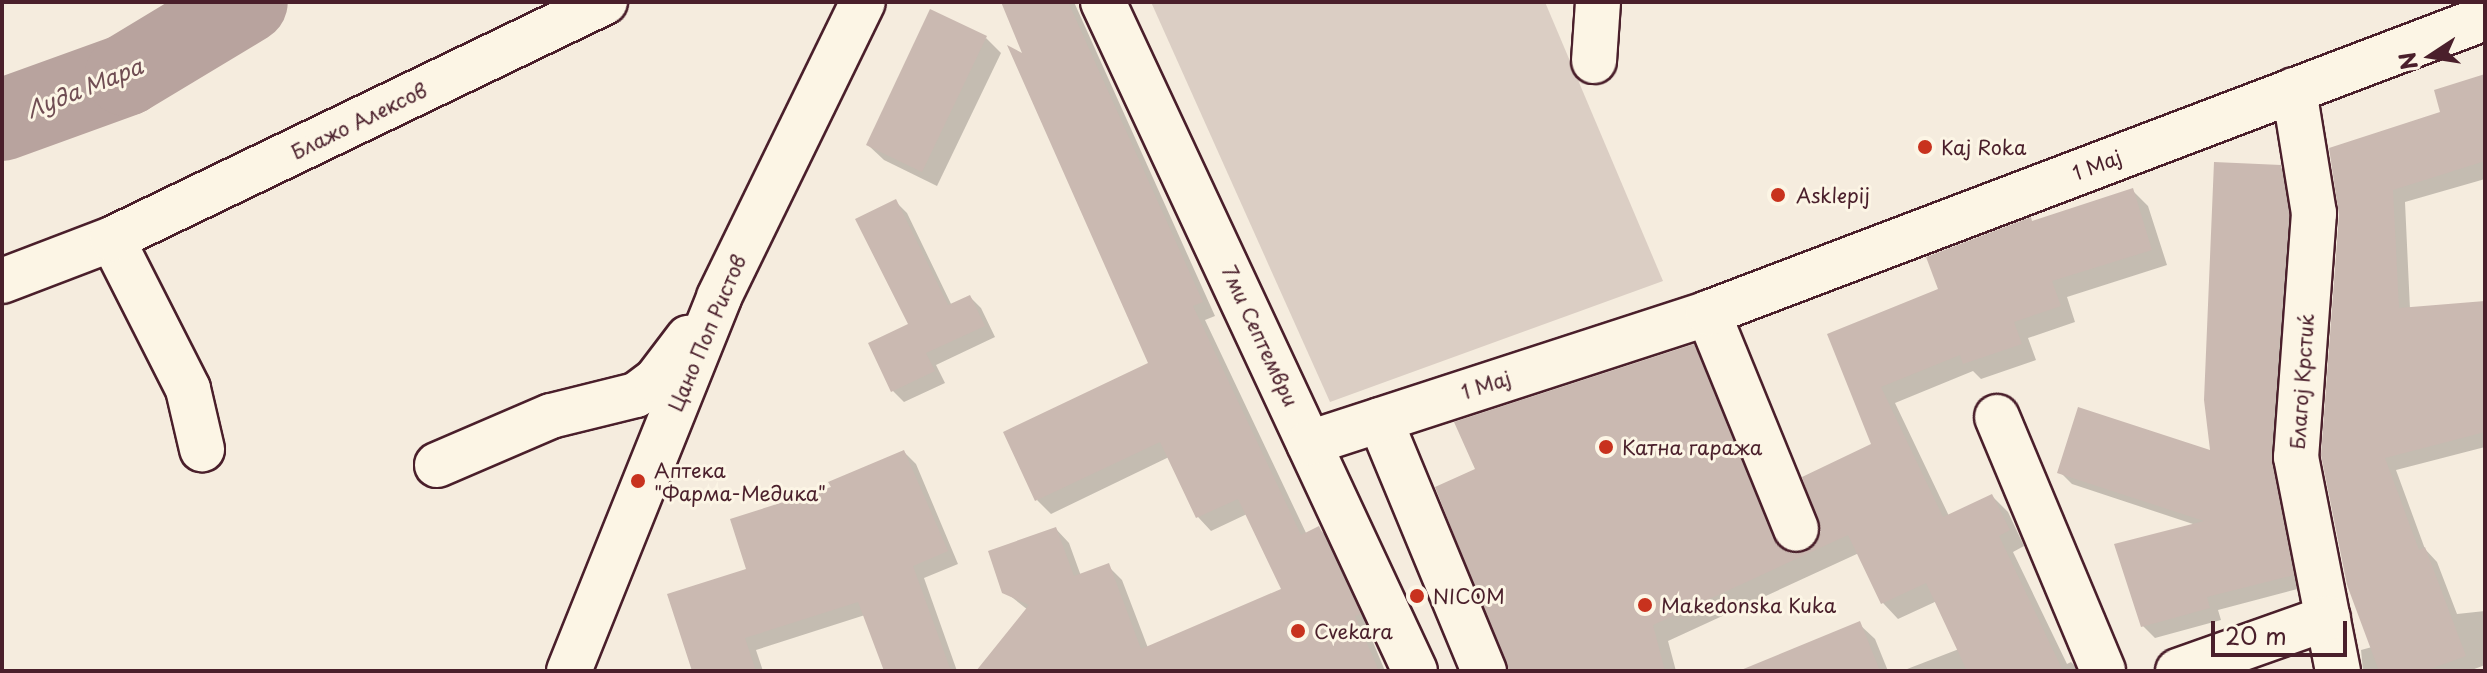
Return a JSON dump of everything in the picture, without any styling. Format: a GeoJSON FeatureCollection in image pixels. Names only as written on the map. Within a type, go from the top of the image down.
{"type":"FeatureCollection","features":[{"type":"Feature","properties":{"kind":"street","name":"Блажо Алексов"},"geometry":{"type":"LineString","coordinates":[[2,281],[112,239],[605,2]]}},
{"type":"Feature","properties":{"kind":"street","name":"7ми Септември"},"geometry":{"type":"LineString","coordinates":[[1103,2],[1415,671]]}},
{"type":"Feature","properties":{"kind":"street"},"geometry":{"type":"LineString","coordinates":[[1594,61],[1598,2]]}},
{"type":"Feature","properties":{"kind":"street","name":"Цано Поп Ристов"},"geometry":{"type":"LineString","coordinates":[[569,671],[719,297],[848,11]]}},
{"type":"Feature","properties":{"kind":"street","name":"1 Maj"},"geometry":{"type":"LineString","coordinates":[[1309,443],[1708,313],[2485,18]]}},
{"type":"Feature","properties":{"kind":"street","name":"Благој Крстиќ"},"geometry":{"type":"LineString","coordinates":[[2294,90],[2314,213],[2296,457],[2338,671]]}},
{"type":"Feature","properties":{"kind":"street"},"geometry":{"type":"LineString","coordinates":[[112,239],[188,389],[202,449]]}},
{"type":"Feature","properties":{"kind":"street"},"geometry":{"type":"LineString","coordinates":[[437,465],[551,416],[636,395],[656,380],[719,297]]}},
{"type":"Feature","properties":{"kind":"street"},"geometry":{"type":"LineString","coordinates":[[1708,313],[1796,529]]}},
{"type":"Feature","properties":{"kind":"street"},"geometry":{"type":"LineString","coordinates":[[1997,417],[2103,671]]}},
{"type":"Feature","properties":{"kind":"street"},"geometry":{"type":"LineString","coordinates":[[1380,420],[1484,671]]}},
{"type":"Feature","properties":{"kind":"street"},"geometry":{"type":"LineString","coordinates":[[2178,671],[2328,618]]}},
{"type":"Feature","properties":{"kind":"shaded area"},"geometry":{"type":"Polygon","coordinates":[[[1151,2],[1545,2],[1663,281],[1330,402],[1151,2]]]}},
{"type":"Feature","properties":{"kind":"building"},"geometry":{"type":"Polygon","coordinates":[[[1001,2],[1068,2],[1203,302],[1193,306],[1301,535],[1319,526],[1361,614],[1355,616],[1379,671],[976,671],[1029,605],[1002,593],[988,551],[1056,527],[1074,576],[1109,563],[1141,649],[1281,589],[1238,499],[1196,518],[1160,442],[1035,501],[1003,432],[1148,363],[1007,45],[1022,53],[1001,2]]]}},
{"type":"Feature","properties":{"kind":"building"},"geometry":{"type":"Polygon","coordinates":[[[930,9],[987,36],[922,172],[866,145],[930,9]]]}},
{"type":"Feature","properties":{"kind":"building"},"geometry":{"type":"Polygon","coordinates":[[[2485,74],[2485,161],[2393,190],[2399,308],[2485,301],[2485,432],[2385,458],[2419,550],[2425,547],[2466,656],[2424,671],[2379,671],[2347,585],[2321,455],[2339,215],[2329,148],[2440,112],[2434,90],[2485,74]]]}},
{"type":"Feature","properties":{"kind":"building"},"geometry":{"type":"Polygon","coordinates":[[[2214,162],[2281,165],[2289,214],[2271,456],[2294,575],[2207,597],[2210,608],[2141,627],[2114,544],[2204,521],[2057,473],[2078,407],[2210,450],[2204,400],[2214,162]]]}},
{"type":"Feature","properties":{"kind":"building"},"geometry":{"type":"Polygon","coordinates":[[[2133,188],[2152,250],[2052,281],[2061,306],[2014,322],[2022,344],[1963,364],[1960,355],[1881,387],[1943,517],[1992,494],[2010,530],[1999,536],[2063,671],[1967,671],[1926,583],[1881,604],[1848,535],[1653,625],[1665,671],[1508,671],[1435,487],[1475,469],[1454,422],[1694,344],[1773,538],[1781,549],[1793,554],[1805,552],[1816,544],[1821,532],[1802,477],[1871,444],[1827,334],[1938,289],[1926,257],[2031,217],[2032,221],[2133,188]]]}},
{"type":"Feature","properties":{"kind":"building"},"geometry":{"type":"Polygon","coordinates":[[[896,199],[948,305],[970,295],[985,326],[926,353],[935,371],[891,392],[868,343],[908,324],[855,219],[896,199]]]}},
{"type":"Feature","properties":{"kind":"building"},"geometry":{"type":"Polygon","coordinates":[[[904,450],[948,551],[913,566],[951,671],[884,671],[858,602],[745,638],[756,671],[692,671],[667,594],[746,569],[730,519],[831,487],[828,482],[904,450]]]}},
{"type":"Feature","properties":{"kind":"building"},"geometry":{"type":"Polygon","coordinates":[[[1860,621],[1880,671],[1741,670],[1860,621]]]}},
{"type":"Feature","properties":{"kind":"waterway","name":"Луда Мара"},"geometry":{"type":"LineString","coordinates":[[2,120],[126,75],[247,2]]}},
{"type":"Feature","properties":{"kind":"place","name":"Kaj Roka"},"geometry":{"type":"Point","coordinates":[1925,147]}},
{"type":"Feature","properties":{"kind":"place","name":"Asklepij"},"geometry":{"type":"Point","coordinates":[1778,195]}},
{"type":"Feature","properties":{"kind":"place","name":"Катна гаража"},"geometry":{"type":"Point","coordinates":[1606,447]}},
{"type":"Feature","properties":{"kind":"place","name":"Аптека \"Фарма-Медика\""},"geometry":{"type":"Point","coordinates":[638,481]}},
{"type":"Feature","properties":{"kind":"place","name":"NICOM"},"geometry":{"type":"Point","coordinates":[1417,596]}},
{"type":"Feature","properties":{"kind":"place","name":"Makedonska Kuka"},"geometry":{"type":"Point","coordinates":[1645,605]}},
{"type":"Feature","properties":{"kind":"place","name":"Cvekara"},"geometry":{"type":"Point","coordinates":[1298,631]}}]}
